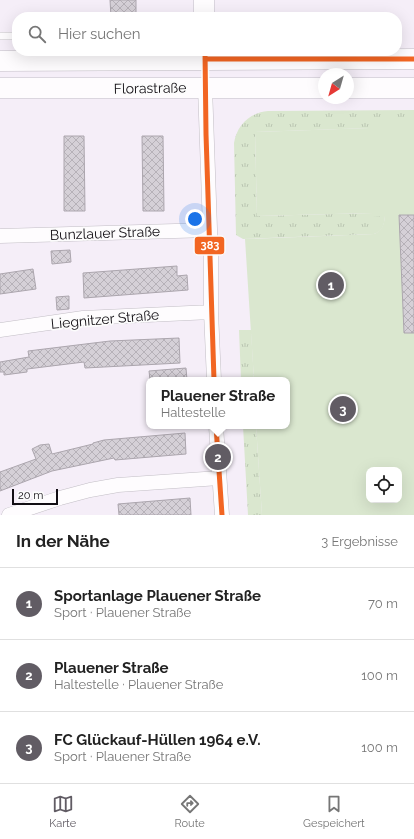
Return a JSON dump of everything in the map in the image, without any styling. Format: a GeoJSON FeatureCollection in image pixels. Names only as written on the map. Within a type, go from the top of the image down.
{"type":"FeatureCollection","features":[{"type":"Feature","properties":{"kind":"main road"},"geometry":{"type":"LineString","coordinates":[[204,0],[204,12]]}},
{"type":"Feature","properties":{"kind":"main road","name":"Florastraße"},"geometry":{"type":"LineString","coordinates":[[0,61],[171,56]]}},
{"type":"Feature","properties":{"kind":"main road"},"geometry":{"type":"LineString","coordinates":[[205,56],[205,87]]}},
{"type":"Feature","properties":{"kind":"main road","name":"Florastraße"},"geometry":{"type":"LineString","coordinates":[[257,56],[414,59]]}},
{"type":"Feature","properties":{"kind":"main road","name":"Florastraße"},"geometry":{"type":"LineString","coordinates":[[0,88],[318,88]]}},
{"type":"Feature","properties":{"kind":"main road"},"geometry":{"type":"LineString","coordinates":[[354,88],[414,88]]}},
{"type":"Feature","properties":{"kind":"street"},"geometry":{"type":"LineString","coordinates":[[205,87],[212,271],[211,312],[214,377]]}},
{"type":"Feature","properties":{"kind":"street","name":"Bunzlauer Straße"},"geometry":{"type":"LineString","coordinates":[[0,236],[210,230]]}},
{"type":"Feature","properties":{"kind":"street","name":"Liegnitzer Straße"},"geometry":{"type":"LineString","coordinates":[[0,330],[83,318],[211,312]]}},
{"type":"Feature","properties":{"kind":"street"},"geometry":{"type":"LineString","coordinates":[[216,429],[222,515]]}},
{"type":"Feature","properties":{"kind":"street"},"geometry":{"type":"LineString","coordinates":[[9,515],[60,498],[90,490],[118,485],[219,478]]}},
{"type":"Feature","properties":{"kind":"lane"},"geometry":{"type":"LineString","coordinates":[[0,36],[12,36]]}},
{"type":"Feature","properties":{"kind":"green space"},"geometry":{"type":"Polygon","coordinates":[[[414,110],[414,117],[370,117],[370,128],[255,132],[257,216],[373,213],[385,216],[383,225],[379,231],[374,234],[243,239],[236,235],[234,143],[241,125],[250,117],[261,112],[268,111],[414,110]]]}},
{"type":"Feature","properties":{"kind":"green space"},"geometry":{"type":"Polygon","coordinates":[[[370,117],[414,117],[414,515],[262,515],[256,429],[290,429],[290,377],[254,377],[245,239],[374,234],[382,227],[385,216],[373,217],[372,213],[257,216],[255,132],[369,128],[370,117]]]}},
{"type":"Feature","properties":{"kind":"green space"},"geometry":{"type":"Polygon","coordinates":[[[239,330],[251,330],[254,377],[241,377],[239,330]]]}},
{"type":"Feature","properties":{"kind":"green space"},"geometry":{"type":"Polygon","coordinates":[[[243,429],[256,429],[262,515],[248,515],[243,429]]]}},
{"type":"Feature","properties":{"kind":"building"},"geometry":{"type":"Polygon","coordinates":[[[110,0],[136,0],[136,12],[111,12],[110,0]]]}},
{"type":"Feature","properties":{"kind":"building"},"geometry":{"type":"Polygon","coordinates":[[[64,136],[84,136],[85,211],[64,211],[64,136]]]}},
{"type":"Feature","properties":{"kind":"building"},"geometry":{"type":"Polygon","coordinates":[[[142,136],[163,136],[164,211],[143,211],[142,136]]]}},
{"type":"Feature","properties":{"kind":"building"},"geometry":{"type":"Polygon","coordinates":[[[399,215],[414,215],[414,333],[404,333],[399,215]]]}},
{"type":"Feature","properties":{"kind":"building"},"geometry":{"type":"Polygon","coordinates":[[[70,250],[71,262],[52,264],[51,251],[70,250]]]}},
{"type":"Feature","properties":{"kind":"building"},"geometry":{"type":"Polygon","coordinates":[[[177,266],[177,276],[187,275],[188,290],[84,298],[83,273],[177,266]]]}},
{"type":"Feature","properties":{"kind":"building"},"geometry":{"type":"Polygon","coordinates":[[[33,269],[36,289],[0,294],[0,274],[33,269]]]}},
{"type":"Feature","properties":{"kind":"building"},"geometry":{"type":"Polygon","coordinates":[[[69,296],[69,309],[57,310],[56,297],[69,296]]]}},
{"type":"Feature","properties":{"kind":"building"},"geometry":{"type":"Polygon","coordinates":[[[179,338],[180,363],[85,368],[84,362],[27,369],[27,372],[4,375],[4,372],[0,372],[0,362],[29,357],[28,351],[110,341],[179,338]]]}},
{"type":"Feature","properties":{"kind":"building"},"geometry":{"type":"Polygon","coordinates":[[[186,368],[187,377],[150,377],[149,371],[186,368]]]}},
{"type":"Feature","properties":{"kind":"building"},"geometry":{"type":"Polygon","coordinates":[[[185,433],[186,454],[115,460],[114,458],[52,471],[0,491],[0,472],[36,459],[32,449],[40,445],[49,444],[52,454],[104,440],[185,433]]]}},
{"type":"Feature","properties":{"kind":"building"},"geometry":{"type":"Polygon","coordinates":[[[190,498],[191,515],[119,515],[118,504],[190,498]]]}},
{"type":"Feature","properties":{"kind":"transit line","name":"383"},"geometry":{"type":"LineString","coordinates":[[205,56],[206,134],[214,377]]}},
{"type":"Feature","properties":{"kind":"transit line","name":"383"},"geometry":{"type":"LineString","coordinates":[[205,59],[414,59]]}},
{"type":"Feature","properties":{"kind":"transit line","name":"383"},"geometry":{"type":"LineString","coordinates":[[216,429],[222,515]]}},
{"type":"Feature","properties":{"kind":"place","name":"Sportanlage Plauener Straße"},"geometry":{"type":"Point","coordinates":[331,285]}},
{"type":"Feature","properties":{"kind":"place","name":"FC Glückauf-Hüllen 1964 e.V."},"geometry":{"type":"Point","coordinates":[343,409]}},
{"type":"Feature","properties":{"kind":"place","name":"Plauener Straße"},"geometry":{"type":"Point","coordinates":[218,457]}}]}
